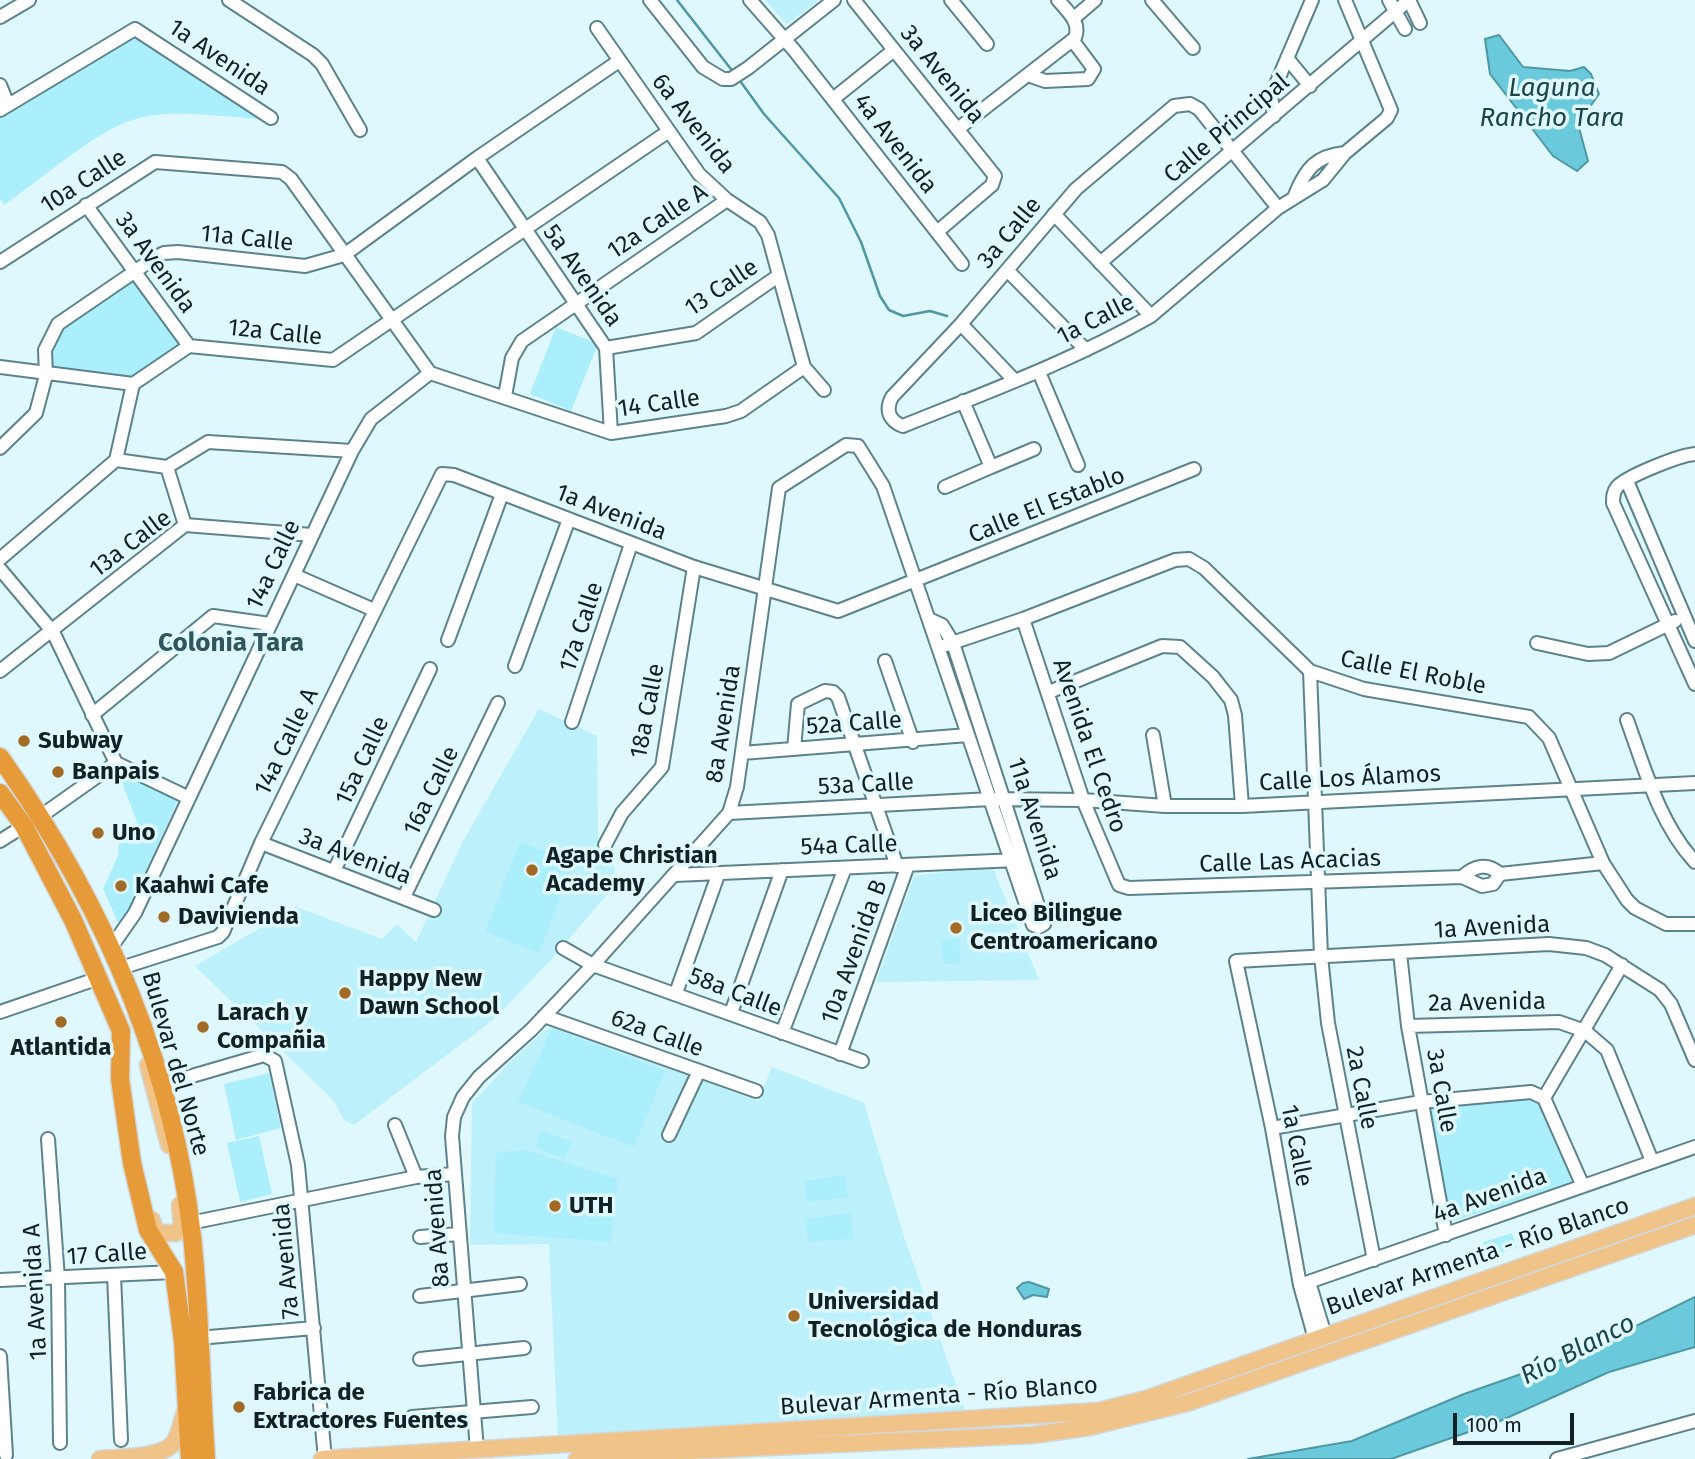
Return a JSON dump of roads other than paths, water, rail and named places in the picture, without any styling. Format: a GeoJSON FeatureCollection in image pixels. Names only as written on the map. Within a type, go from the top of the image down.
{"type":"FeatureCollection","features":[{"type":"Feature","properties":{"kind":"highway","name":"Bulevar del Norte"},"geometry":{"type":"LineString","coordinates":[[0,757],[59,846],[112,946],[140,1019],[161,1085],[180,1158],[190,1223],[206,1459]]}},
{"type":"Feature","properties":{"kind":"highway"},"geometry":{"type":"LineString","coordinates":[[0,763],[59,846]]}},
{"type":"Feature","properties":{"kind":"highway","name":"Bulevar del Norte"},"geometry":{"type":"LineString","coordinates":[[0,793],[24,826],[99,978],[121,1031],[120,1079],[132,1163],[148,1230],[174,1272],[190,1459]]}},
{"type":"Feature","properties":{"kind":"main road"},"geometry":{"type":"LineString","coordinates":[[121,1031],[128,1093],[153,1222],[156,1233],[172,1235],[181,1226],[182,1212],[171,1152],[155,1100],[140,1019]]}},
{"type":"Feature","properties":{"kind":"main road","name":"Bulevar Armenta - Río Blanco"},"geometry":{"type":"LineString","coordinates":[[323,1459],[954,1423],[1099,1411],[1146,1399],[1695,1206]]}},
{"type":"Feature","properties":{"kind":"main road","name":"Bulevar Armenta - Río Blanco"},"geometry":{"type":"LineString","coordinates":[[577,1459],[1033,1435],[1119,1421],[1187,1403],[1695,1225]]}},
{"type":"Feature","properties":{"kind":"main road"},"geometry":{"type":"LineString","coordinates":[[1503,1292],[1536,1271],[1601,1249],[1603,1238]]}},
{"type":"Feature","properties":{"kind":"main road"},"geometry":{"type":"LineString","coordinates":[[1320,1337],[1324,1344],[1371,1328],[1387,1332]]}},
{"type":"Feature","properties":{"kind":"main road"},"geometry":{"type":"LineString","coordinates":[[100,1459],[158,1453],[168,1448],[175,1441],[186,1409]]}},
{"type":"Feature","properties":{"kind":"main road"},"geometry":{"type":"LineString","coordinates":[[858,1443],[885,1433],[950,1429],[954,1423]]}},
{"type":"Feature","properties":{"kind":"main road"},"geometry":{"type":"LineString","coordinates":[[205,1436],[219,1459]]}},
{"type":"Feature","properties":{"kind":"main road"},"geometry":{"type":"LineString","coordinates":[[547,1459],[552,1451],[557,1450],[638,1446],[651,1440]]}},
{"type":"Feature","properties":{"kind":"street"},"geometry":{"type":"LineString","coordinates":[[0,17],[29,0]]}},
{"type":"Feature","properties":{"kind":"street"},"geometry":{"type":"LineString","coordinates":[[229,0],[313,55],[322,64],[360,130]]}},
{"type":"Feature","properties":{"kind":"street"},"geometry":{"type":"LineString","coordinates":[[650,0],[703,67],[716,77],[731,79],[834,0]]}},
{"type":"Feature","properties":{"kind":"street","name":"4a Avenida"},"geometry":{"type":"LineString","coordinates":[[750,0],[794,50],[962,264]]}},
{"type":"Feature","properties":{"kind":"street","name":"3a Avenida"},"geometry":{"type":"LineString","coordinates":[[854,0],[959,128],[996,178],[992,185],[937,232]]}},
{"type":"Feature","properties":{"kind":"street"},"geometry":{"type":"LineString","coordinates":[[951,0],[987,44]]}},
{"type":"Feature","properties":{"kind":"street"},"geometry":{"type":"LineString","coordinates":[[959,128],[1073,41],[1078,30],[1074,18],[1058,0]]}},
{"type":"Feature","properties":{"kind":"street"},"geometry":{"type":"LineString","coordinates":[[1074,18],[1095,0]]}},
{"type":"Feature","properties":{"kind":"street"},"geometry":{"type":"LineString","coordinates":[[1152,0],[1193,48]]}},
{"type":"Feature","properties":{"kind":"street"},"geometry":{"type":"LineString","coordinates":[[1274,116],[1271,96],[1312,0]]}},
{"type":"Feature","properties":{"kind":"street"},"geometry":{"type":"LineString","coordinates":[[1345,0],[1362,42]]}},
{"type":"Feature","properties":{"kind":"street"},"geometry":{"type":"LineString","coordinates":[[1409,0],[1420,23]]}},
{"type":"Feature","properties":{"kind":"street","name":"Calle Principal"},"geometry":{"type":"LineString","coordinates":[[1100,263],[1362,42],[1389,12],[1409,0]]}},
{"type":"Feature","properties":{"kind":"street"},"geometry":{"type":"LineString","coordinates":[[1389,12],[1405,29]]}},
{"type":"Feature","properties":{"kind":"street","name":"6a Avenida"},"geometry":{"type":"LineString","coordinates":[[597,28],[699,174],[727,200],[763,227],[804,368],[824,390]]}},
{"type":"Feature","properties":{"kind":"street","name":"1a Avenida"},"geometry":{"type":"LineString","coordinates":[[2,108],[135,29],[271,118]]}},
{"type":"Feature","properties":{"kind":"street"},"geometry":{"type":"LineString","coordinates":[[1028,75],[1045,81],[1088,79],[1094,69],[1073,41]]}},
{"type":"Feature","properties":{"kind":"street","name":"1a Calle"},"geometry":{"type":"LineString","coordinates":[[889,415],[904,426],[1039,372],[1151,316],[1278,208],[1323,180],[1346,153],[1387,118],[1391,110],[1362,42]]}},
{"type":"Feature","properties":{"kind":"street"},"geometry":{"type":"LineString","coordinates":[[833,99],[894,50]]}},
{"type":"Feature","properties":{"kind":"street"},"geometry":{"type":"LineString","coordinates":[[1287,58],[1310,86]]}},
{"type":"Feature","properties":{"kind":"street","name":"11a Calle"},"geometry":{"type":"LineString","coordinates":[[0,448],[36,413],[46,375],[45,350],[58,324],[135,270],[164,253],[305,266],[344,255],[477,158],[619,61]]}},
{"type":"Feature","properties":{"kind":"street"},"geometry":{"type":"LineString","coordinates":[[0,85],[6,100],[2,108]]}},
{"type":"Feature","properties":{"kind":"street","name":"3a Calle"},"geometry":{"type":"LineString","coordinates":[[889,415],[888,405],[892,397],[961,324],[1076,189],[1166,111],[1174,106],[1191,104],[1199,109],[1232,152]]}},
{"type":"Feature","properties":{"kind":"street","name":"12a Calle"},"geometry":{"type":"LineString","coordinates":[[190,346],[330,360],[669,131]]}},
{"type":"Feature","properties":{"kind":"street"},"geometry":{"type":"LineString","coordinates":[[1232,152],[1278,208]]}},
{"type":"Feature","properties":{"kind":"street","name":"1a Calle"},"geometry":{"type":"LineString","coordinates":[[1295,195],[1312,163],[1326,155],[1346,153]]}},
{"type":"Feature","properties":{"kind":"street","name":"5a Avenida"},"geometry":{"type":"LineString","coordinates":[[477,158],[606,348],[611,432]]}},
{"type":"Feature","properties":{"kind":"street","name":"10a Calle"},"geometry":{"type":"LineString","coordinates":[[0,262],[155,162],[282,172],[291,179],[344,255]]}},
{"type":"Feature","properties":{"kind":"street","name":"12a Calle A"},"geometry":{"type":"LineString","coordinates":[[505,396],[512,358],[522,341],[727,200]]}},
{"type":"Feature","properties":{"kind":"street","name":"3a Avenida"},"geometry":{"type":"LineString","coordinates":[[86,205],[190,346]]}},
{"type":"Feature","properties":{"kind":"street"},"geometry":{"type":"LineString","coordinates":[[1054,214],[1151,316]]}},
{"type":"Feature","properties":{"kind":"street"},"geometry":{"type":"LineString","coordinates":[[344,255],[430,373]]}},
{"type":"Feature","properties":{"kind":"street"},"geometry":{"type":"LineString","coordinates":[[1007,270],[1086,350]]}},
{"type":"Feature","properties":{"kind":"street","name":"13 Calle"},"geometry":{"type":"LineString","coordinates":[[606,348],[696,333],[778,276]]}},
{"type":"Feature","properties":{"kind":"street"},"geometry":{"type":"LineString","coordinates":[[961,324],[1014,381]]}},
{"type":"Feature","properties":{"kind":"street"},"geometry":{"type":"LineString","coordinates":[[0,368],[133,384],[190,346]]}},
{"type":"Feature","properties":{"kind":"street","name":"14 Calle"},"geometry":{"type":"LineString","coordinates":[[430,373],[611,432],[726,416],[741,411],[804,368]]}},
{"type":"Feature","properties":{"kind":"street"},"geometry":{"type":"LineString","coordinates":[[1039,372],[1078,464]]}},
{"type":"Feature","properties":{"kind":"street","name":"14a Calle"},"geometry":{"type":"LineString","coordinates":[[112,946],[132,920],[187,797],[352,451],[371,419],[430,373]]}},
{"type":"Feature","properties":{"kind":"street"},"geometry":{"type":"LineString","coordinates":[[0,559],[116,460],[133,384]]}},
{"type":"Feature","properties":{"kind":"street"},"geometry":{"type":"LineString","coordinates":[[963,401],[991,467]]}},
{"type":"Feature","properties":{"kind":"street"},"geometry":{"type":"LineString","coordinates":[[116,460],[167,467],[208,442],[352,451]]}},
{"type":"Feature","properties":{"kind":"street","name":"11a Avenida"},"geometry":{"type":"LineString","coordinates":[[853,444],[858,446],[883,486],[1010,860],[1033,925],[1039,927],[1044,918],[953,643],[943,625],[930,620]]}},
{"type":"Feature","properties":{"kind":"street","name":"8a Avenida"},"geometry":{"type":"LineString","coordinates":[[477,1450],[459,1234],[454,1117],[463,1097],[479,1077],[593,965],[729,813],[742,753],[779,488],[819,461],[853,444]]}},
{"type":"Feature","properties":{"kind":"street"},"geometry":{"type":"LineString","coordinates":[[945,487],[1034,449]]}},
{"type":"Feature","properties":{"kind":"street"},"geometry":{"type":"LineString","coordinates":[[1694,678],[1613,503],[1616,489],[1627,481],[1683,455],[1695,454]]}},
{"type":"Feature","properties":{"kind":"street"},"geometry":{"type":"LineString","coordinates":[[167,467],[185,525]]}},
{"type":"Feature","properties":{"kind":"street","name":"Calle El Establo"},"geometry":{"type":"LineString","coordinates":[[765,590],[838,611],[917,582],[1194,469]]}},
{"type":"Feature","properties":{"kind":"street","name":"1a Avenida"},"geometry":{"type":"LineString","coordinates":[[442,474],[454,475],[631,544],[765,590]]}},
{"type":"Feature","properties":{"kind":"street","name":"14a Calle A"},"geometry":{"type":"LineString","coordinates":[[121,968],[218,937],[223,932],[261,843],[442,474]]}},
{"type":"Feature","properties":{"kind":"street"},"geometry":{"type":"LineString","coordinates":[[1627,481],[1695,641]]}},
{"type":"Feature","properties":{"kind":"street"},"geometry":{"type":"LineString","coordinates":[[448,640],[502,494]]}},
{"type":"Feature","properties":{"kind":"street"},"geometry":{"type":"LineString","coordinates":[[515,666],[569,519]]}},
{"type":"Feature","properties":{"kind":"street","name":"13a Calle"},"geometry":{"type":"LineString","coordinates":[[0,671],[185,525],[312,535]]}},
{"type":"Feature","properties":{"kind":"street","name":"17a Calle"},"geometry":{"type":"LineString","coordinates":[[572,722],[631,544]]}},
{"type":"Feature","properties":{"kind":"street","name":"Calle El Roble"},"geometry":{"type":"LineString","coordinates":[[939,647],[1023,620],[1175,559],[1189,559],[1204,568],[1310,671],[1364,689],[1529,717],[1549,738],[1603,863],[1635,908],[1666,924],[1695,925]]}},
{"type":"Feature","properties":{"kind":"street","name":"18a Calle"},"geometry":{"type":"LineString","coordinates":[[605,845],[622,813],[662,767],[694,567]]}},
{"type":"Feature","properties":{"kind":"street"},"geometry":{"type":"LineString","coordinates":[[0,569],[52,632],[116,763],[187,797]]}},
{"type":"Feature","properties":{"kind":"street"},"geometry":{"type":"LineString","coordinates":[[294,575],[374,610]]}},
{"type":"Feature","properties":{"kind":"street"},"geometry":{"type":"LineString","coordinates":[[92,715],[213,616],[270,624]]}},
{"type":"Feature","properties":{"kind":"street"},"geometry":{"type":"LineString","coordinates":[[1537,643],[1588,654],[1609,653],[1684,616]]}},
{"type":"Feature","properties":{"kind":"street","name":"Avenida El Cedro"},"geometry":{"type":"LineString","coordinates":[[1023,620],[1083,800],[1119,885]]}},
{"type":"Feature","properties":{"kind":"street"},"geometry":{"type":"LineString","coordinates":[[1049,692],[1162,646],[1180,647],[1213,677],[1231,700],[1235,715],[1242,806]]}},
{"type":"Feature","properties":{"kind":"street"},"geometry":{"type":"LineString","coordinates":[[885,661],[913,742]]}},
{"type":"Feature","properties":{"kind":"street","name":"15a Calle"},"geometry":{"type":"LineString","coordinates":[[334,871],[430,669]]}},
{"type":"Feature","properties":{"kind":"street","name":"2a Calle"},"geometry":{"type":"LineString","coordinates":[[1310,671],[1321,956],[1328,1023],[1374,1260]]}},
{"type":"Feature","properties":{"kind":"street"},"geometry":{"type":"LineString","coordinates":[[794,749],[798,704],[825,691],[833,692],[838,697],[874,805],[903,865]]}},
{"type":"Feature","properties":{"kind":"street","name":"16a Calle"},"geometry":{"type":"LineString","coordinates":[[404,897],[498,703]]}},
{"type":"Feature","properties":{"kind":"street"},"geometry":{"type":"LineString","coordinates":[[1627,720],[1651,785],[1676,840],[1695,862]]}},
{"type":"Feature","properties":{"kind":"street","name":"52a Calle"},"geometry":{"type":"LineString","coordinates":[[742,753],[968,736]]}},
{"type":"Feature","properties":{"kind":"street"},"geometry":{"type":"LineString","coordinates":[[1153,736],[1165,806]]}},
{"type":"Feature","properties":{"kind":"street"},"geometry":{"type":"LineString","coordinates":[[41,816],[116,763]]}},
{"type":"Feature","properties":{"kind":"street","name":"Calle Los Álamos"},"geometry":{"type":"LineString","coordinates":[[1006,800],[1242,806],[1695,783]]}},
{"type":"Feature","properties":{"kind":"street","name":"53a Calle"},"geometry":{"type":"LineString","coordinates":[[729,813],[1006,800]]}},
{"type":"Feature","properties":{"kind":"street"},"geometry":{"type":"LineString","coordinates":[[0,841],[24,826]]}},
{"type":"Feature","properties":{"kind":"street","name":"3a Avenida"},"geometry":{"type":"LineString","coordinates":[[261,843],[434,910]]}},
{"type":"Feature","properties":{"kind":"street","name":"54a Calle"},"geometry":{"type":"LineString","coordinates":[[675,875],[1025,860]]}},
{"type":"Feature","properties":{"kind":"street","name":"Calle Las Acacias"},"geometry":{"type":"LineString","coordinates":[[1119,885],[1129,888],[1462,877],[1482,886],[1493,884],[1500,874],[1603,863]]}},
{"type":"Feature","properties":{"kind":"street","name":"10a Avenida B"},"geometry":{"type":"LineString","coordinates":[[840,1054],[903,865]]}},
{"type":"Feature","properties":{"kind":"street","name":"Calle Las Acacias"},"geometry":{"type":"LineString","coordinates":[[1462,877],[1471,868],[1482,866],[1494,868],[1500,874]]}},
{"type":"Feature","properties":{"kind":"street"},"geometry":{"type":"LineString","coordinates":[[782,1033],[845,868]]}},
{"type":"Feature","properties":{"kind":"street"},"geometry":{"type":"LineString","coordinates":[[731,1013],[782,870]]}},
{"type":"Feature","properties":{"kind":"street"},"geometry":{"type":"LineString","coordinates":[[676,993],[718,875]]}},
{"type":"Feature","properties":{"kind":"street","name":"1a Avenida"},"geometry":{"type":"LineString","coordinates":[[1236,961],[1549,944],[1586,948],[1622,965],[1660,990],[1671,1004],[1695,1060]]}},
{"type":"Feature","properties":{"kind":"street","name":"58a Calle"},"geometry":{"type":"LineString","coordinates":[[564,948],[593,965],[862,1061]]}},
{"type":"Feature","properties":{"kind":"street","name":"3a Calle"},"geometry":{"type":"LineString","coordinates":[[1400,953],[1408,1026],[1446,1235]]}},
{"type":"Feature","properties":{"kind":"street","name":"1a Calle"},"geometry":{"type":"LineString","coordinates":[[1236,961],[1305,1284],[1320,1337]]}},
{"type":"Feature","properties":{"kind":"street"},"geometry":{"type":"LineString","coordinates":[[1544,1098],[1622,965]]}},
{"type":"Feature","properties":{"kind":"street"},"geometry":{"type":"LineString","coordinates":[[0,1012],[99,978]]}},
{"type":"Feature","properties":{"kind":"street","name":"62a Calle"},"geometry":{"type":"LineString","coordinates":[[544,1016],[755,1091]]}},
{"type":"Feature","properties":{"kind":"street","name":"2a Avenida"},"geometry":{"type":"LineString","coordinates":[[1408,1026],[1559,1022],[1585,1031],[1608,1050],[1652,1161]]}},
{"type":"Feature","properties":{"kind":"street","name":"7a Avenida"},"geometry":{"type":"LineString","coordinates":[[161,1085],[264,1055],[275,1061],[298,1165],[314,1328],[323,1459]]}},
{"type":"Feature","properties":{"kind":"street"},"geometry":{"type":"LineString","coordinates":[[669,1135],[699,1072]]}},
{"type":"Feature","properties":{"kind":"street"},"geometry":{"type":"LineString","coordinates":[[1272,1128],[1421,1102],[1531,1093],[1544,1098],[1582,1184]]}},
{"type":"Feature","properties":{"kind":"street"},"geometry":{"type":"LineString","coordinates":[[395,1125],[416,1177]]}},
{"type":"Feature","properties":{"kind":"street","name":"1a Avenida A"},"geometry":{"type":"LineString","coordinates":[[48,1139],[58,1279],[60,1443]]}},
{"type":"Feature","properties":{"kind":"street","name":"4a Avenida"},"geometry":{"type":"LineString","coordinates":[[1305,1284],[1582,1184],[1695,1147]]}},
{"type":"Feature","properties":{"kind":"street"},"geometry":{"type":"LineString","coordinates":[[190,1223],[416,1177],[455,1174]]}},
{"type":"Feature","properties":{"kind":"street"},"geometry":{"type":"LineString","coordinates":[[420,1237],[459,1234]]}},
{"type":"Feature","properties":{"kind":"street","name":"17 Calle"},"geometry":{"type":"LineString","coordinates":[[0,1280],[174,1272]]}},
{"type":"Feature","properties":{"kind":"street"},"geometry":{"type":"LineString","coordinates":[[114,1275],[121,1440]]}},
{"type":"Feature","properties":{"kind":"street"},"geometry":{"type":"LineString","coordinates":[[420,1296],[520,1284]]}},
{"type":"Feature","properties":{"kind":"street"},"geometry":{"type":"LineString","coordinates":[[198,1338],[314,1328]]}},
{"type":"Feature","properties":{"kind":"street"},"geometry":{"type":"LineString","coordinates":[[420,1359],[524,1348]]}},
{"type":"Feature","properties":{"kind":"street"},"geometry":{"type":"LineString","coordinates":[[0,1356],[6,1455]]}},
{"type":"Feature","properties":{"kind":"street"},"geometry":{"type":"LineString","coordinates":[[412,1417],[532,1407]]}},
{"type":"Feature","properties":{"kind":"street"},"geometry":{"type":"LineString","coordinates":[[1556,1459],[1695,1420]]}},
{"type":"Feature","properties":{"kind":"water","name":"Laguna Rancho Tara"},"geometry":{"type":"Polygon","coordinates":[[[1499,35],[1523,67],[1570,71],[1584,67],[1591,74],[1599,94],[1578,124],[1588,161],[1577,171],[1553,156],[1490,74],[1485,39],[1499,35]]]}},
{"type":"Feature","properties":{"kind":"water"},"geometry":{"type":"Polygon","coordinates":[[[1029,1282],[1049,1289],[1047,1297],[1033,1295],[1024,1299],[1017,1288],[1029,1282]]]}},
{"type":"Feature","properties":{"kind":"water"},"geometry":{"type":"Polygon","coordinates":[[[1695,1297],[1695,1347],[1609,1372],[1500,1421],[1391,1459],[1248,1459],[1352,1441],[1464,1394],[1581,1353],[1695,1297]]]}},
{"type":"Feature","properties":{"kind":"waterway"},"geometry":{"type":"LineString","coordinates":[[677,0],[734,73]]}},
{"type":"Feature","properties":{"kind":"waterway"},"geometry":{"type":"LineString","coordinates":[[738,78],[764,114],[839,198],[861,242],[880,296],[889,310],[903,316],[930,311],[947,316]]}},
{"type":"Feature","properties":{"kind":"place","name":"Subway"},"geometry":{"type":"Point","coordinates":[24,741]}},
{"type":"Feature","properties":{"kind":"place","name":"Banpais"},"geometry":{"type":"Point","coordinates":[58,772]}},
{"type":"Feature","properties":{"kind":"place","name":"Uno"},"geometry":{"type":"Point","coordinates":[98,833]}},
{"type":"Feature","properties":{"kind":"place","name":"Agape Christian Academy"},"geometry":{"type":"Point","coordinates":[532,870]}},
{"type":"Feature","properties":{"kind":"place","name":"Kaahwi Cafe"},"geometry":{"type":"Point","coordinates":[121,886]}},
{"type":"Feature","properties":{"kind":"place","name":"Davivienda"},"geometry":{"type":"Point","coordinates":[164,917]}},
{"type":"Feature","properties":{"kind":"place","name":"Liceo Bilingue Centroamericano"},"geometry":{"type":"Point","coordinates":[956,928]}},
{"type":"Feature","properties":{"kind":"place","name":"Happy New Dawn School"},"geometry":{"type":"Point","coordinates":[345,993]}},
{"type":"Feature","properties":{"kind":"place","name":"Atlantida"},"geometry":{"type":"Point","coordinates":[61,1022]}},
{"type":"Feature","properties":{"kind":"place","name":"Larach y Compañia"},"geometry":{"type":"Point","coordinates":[203,1027]}},
{"type":"Feature","properties":{"kind":"place","name":"UTH"},"geometry":{"type":"Point","coordinates":[555,1206]}},
{"type":"Feature","properties":{"kind":"place","name":"Universidad Tecnológica de Honduras"},"geometry":{"type":"Point","coordinates":[794,1316]}},
{"type":"Feature","properties":{"kind":"place","name":"Fabrica de Extractores Fuentes"},"geometry":{"type":"Point","coordinates":[239,1407]}},
{"type":"Feature","properties":{"kind":"district","name":"Colonia Tara"},"geometry":{"type":"Point","coordinates":[231,644]}},
{"type":"Feature","properties":{"kind":"water label","name":"Río Blanco"},"geometry":{"type":"Point","coordinates":[1578,1350]}}]}
